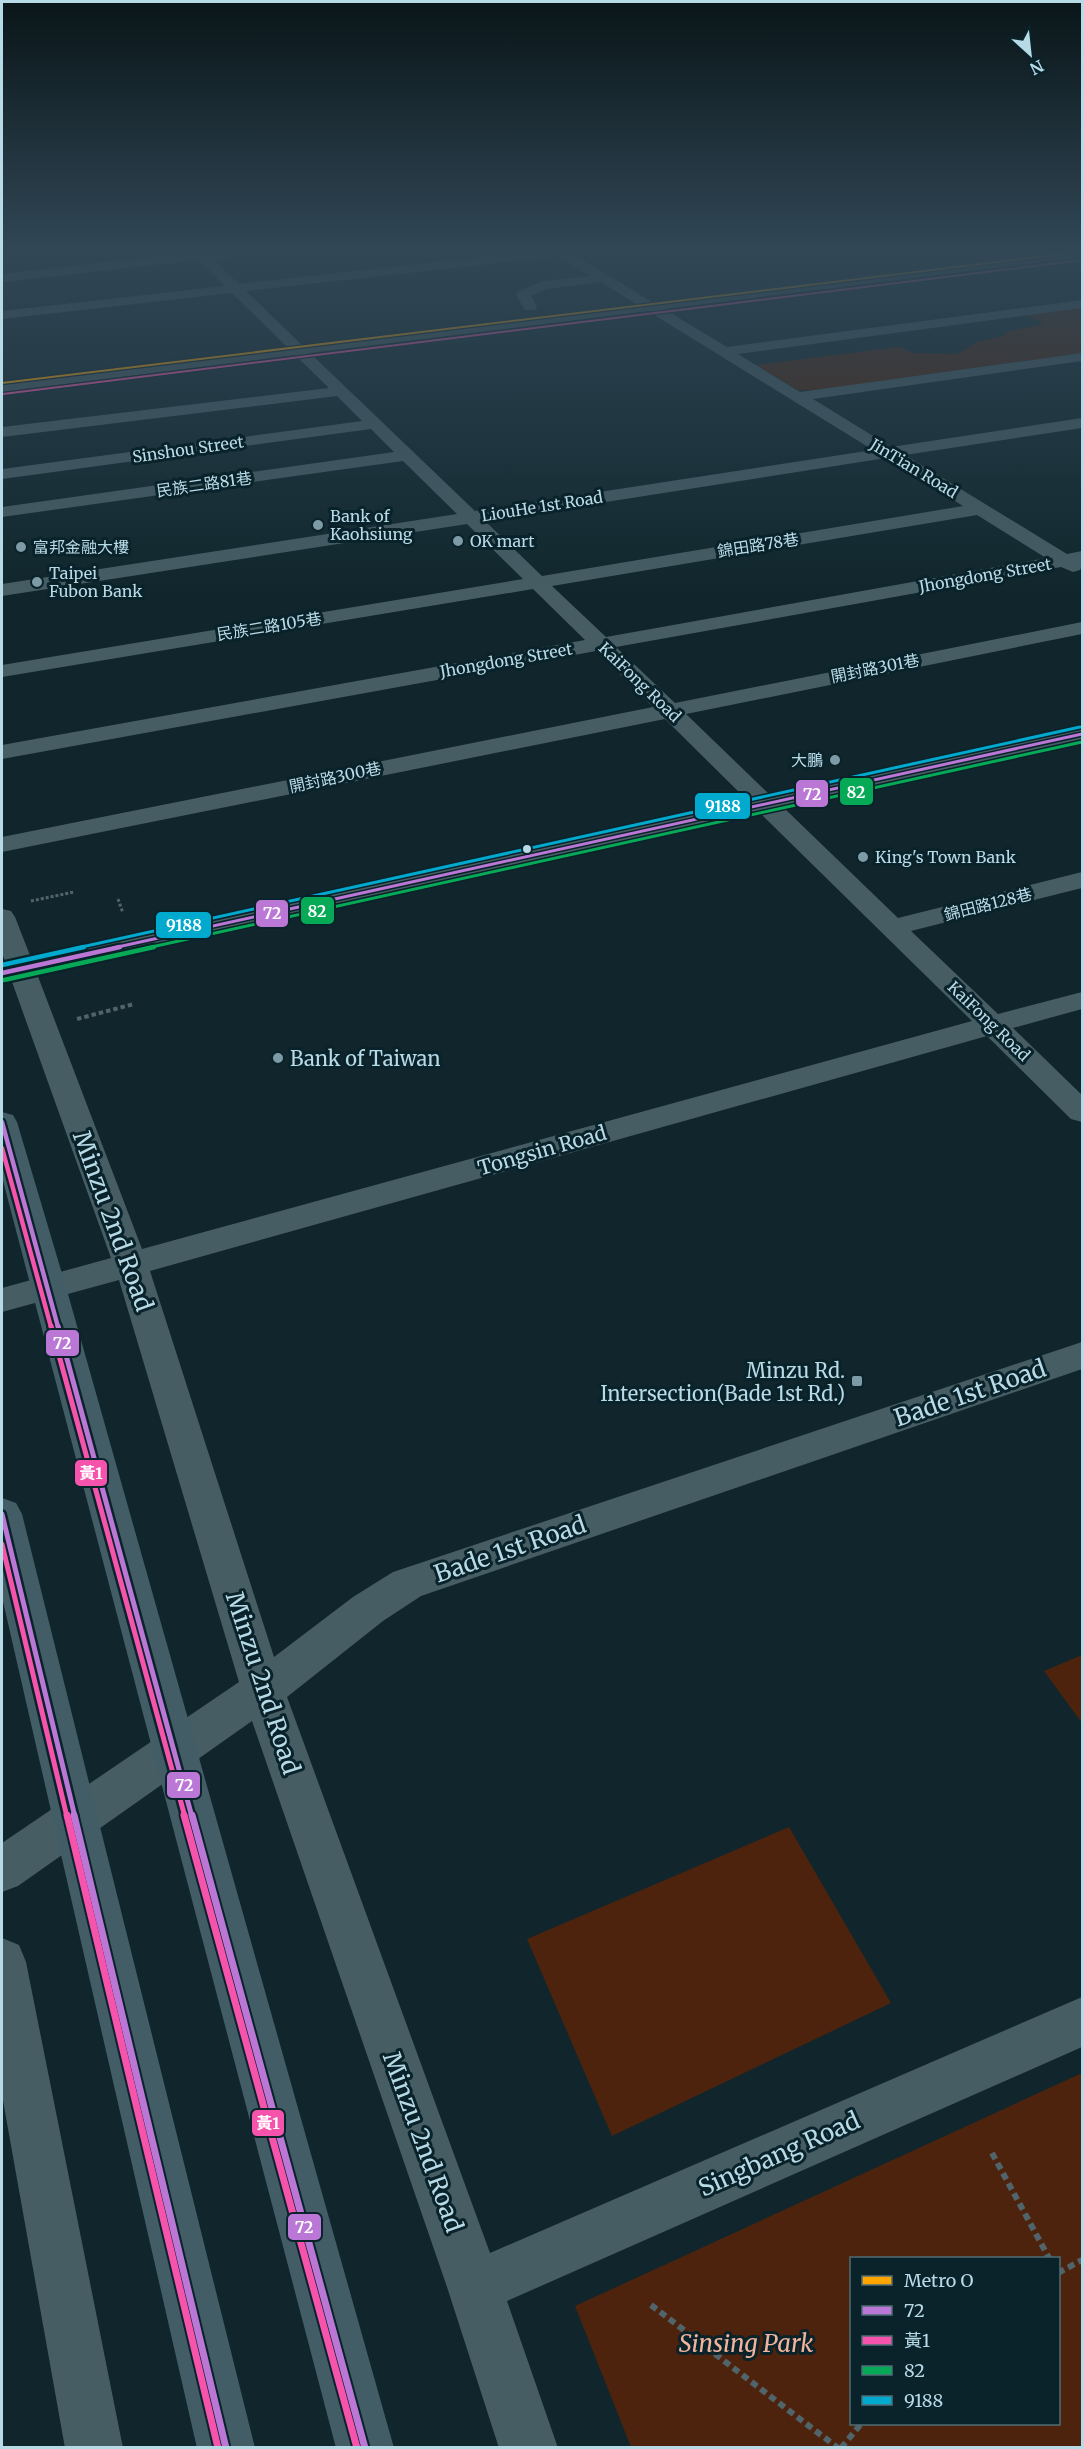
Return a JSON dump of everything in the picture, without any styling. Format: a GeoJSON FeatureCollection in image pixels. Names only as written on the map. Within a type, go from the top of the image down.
{"type":"FeatureCollection","features":[{"type":"Feature","properties":{"kind":"main road"},"geometry":{"type":"LineString","coordinates":[[2,1122],[176,1751],[308,2249],[364,2448]]}},
{"type":"Feature","properties":{"kind":"main road"},"geometry":{"type":"LineString","coordinates":[[2,1514],[226,2448]]}},
{"type":"Feature","properties":{"kind":"street"},"geometry":{"type":"LineString","coordinates":[[2,369],[32,366]]}},
{"type":"Feature","properties":{"kind":"street"},"geometry":{"type":"LineString","coordinates":[[2,387],[139,366]]}},
{"type":"Feature","properties":{"kind":"street","name":"KaiFong Road"},"geometry":{"type":"LineString","coordinates":[[316,366],[1083,1112]]}},
{"type":"Feature","properties":{"kind":"street","name":"JinTian Road"},"geometry":{"type":"LineString","coordinates":[[747,366],[980,509],[1073,559],[1083,572]]}},
{"type":"Feature","properties":{"kind":"street"},"geometry":{"type":"LineString","coordinates":[[797,397],[1017,366]]}},
{"type":"Feature","properties":{"kind":"street"},"geometry":{"type":"LineString","coordinates":[[2,432],[341,391]]}},
{"type":"Feature","properties":{"kind":"street","name":"LiouHe 1st Road"},"geometry":{"type":"LineString","coordinates":[[2,590],[1083,423]]}},
{"type":"Feature","properties":{"kind":"street","name":"Sinshou Street"},"geometry":{"type":"LineString","coordinates":[[2,474],[375,424]]}},
{"type":"Feature","properties":{"kind":"street","name":"民族二路81巷"},"geometry":{"type":"LineString","coordinates":[[2,512],[407,455]]}},
{"type":"Feature","properties":{"kind":"street","name":"錦田路78巷"},"geometry":{"type":"LineString","coordinates":[[537,581],[980,509]]}},
{"type":"Feature","properties":{"kind":"street","name":"Jhongdong Street"},"geometry":{"type":"LineString","coordinates":[[2,752],[1073,559]]}},
{"type":"Feature","properties":{"kind":"street","name":"民族二路105巷"},"geometry":{"type":"LineString","coordinates":[[2,670],[537,581]]}},
{"type":"Feature","properties":{"kind":"street","name":"開封路301巷"},"geometry":{"type":"LineString","coordinates":[[668,709],[1083,628]]}},
{"type":"Feature","properties":{"kind":"street","name":"開封路300巷"},"geometry":{"type":"LineString","coordinates":[[2,845],[668,709]]}},
{"type":"Feature","properties":{"kind":"street"},"geometry":{"type":"LineString","coordinates":[[11,971],[1083,734]]}},
{"type":"Feature","properties":{"kind":"street","name":"錦田路128巷"},"geometry":{"type":"LineString","coordinates":[[893,927],[1083,880]]}},
{"type":"Feature","properties":{"kind":"street","name":"Minzu 2nd Road"},"geometry":{"type":"LineString","coordinates":[[12,910],[11,971],[131,1264],[263,1690],[475,2287],[529,2448]]}},
{"type":"Feature","properties":{"kind":"street","name":"Tongsin Road"},"geometry":{"type":"LineString","coordinates":[[2,1300],[1083,1000]]}},
{"type":"Feature","properties":{"kind":"street","name":"Bade 1st Road"},"geometry":{"type":"LineString","coordinates":[[2,1870],[263,1690],[368,1609],[407,1584],[1083,1355]]}},
{"type":"Feature","properties":{"kind":"street"},"geometry":{"type":"LineString","coordinates":[[2,1962],[94,2448]]}},
{"type":"Feature","properties":{"kind":"street","name":"Singbang Road"},"geometry":{"type":"LineString","coordinates":[[475,2287],[1083,2022]]}},
{"type":"Feature","properties":{"kind":"path"},"geometry":{"type":"LineString","coordinates":[[12,910],[74,892]]}},
{"type":"Feature","properties":{"kind":"path"},"geometry":{"type":"LineString","coordinates":[[992,2153],[1048,2257]]}},
{"type":"Feature","properties":{"kind":"path"},"geometry":{"type":"LineString","coordinates":[[1060,2272],[1083,2260]]}},
{"type":"Feature","properties":{"kind":"path"},"geometry":{"type":"LineString","coordinates":[[651,2305],[839,2448],[860,2425]]}},
{"type":"Feature","properties":{"kind":"green space"},"geometry":{"type":"Polygon","coordinates":[[[758,366],[986,366],[815,390],[798,390],[758,366]]]}},
{"type":"Feature","properties":{"kind":"green space"},"geometry":{"type":"Polygon","coordinates":[[[1082,1655],[1082,1723],[1044,1671],[1082,1655]]]}},
{"type":"Feature","properties":{"kind":"green space"},"geometry":{"type":"Polygon","coordinates":[[[789,1827],[891,2003],[612,2136],[527,1939],[789,1827]]]}},
{"type":"Feature","properties":{"kind":"green space","name":"Sinsing Park"},"geometry":{"type":"Polygon","coordinates":[[[1082,2073],[1082,2447],[631,2447],[575,2306],[1082,2073]]]}},
{"type":"Feature","properties":{"kind":"metro line","name":"O"},"geometry":{"type":"LineString","coordinates":[[2,383],[140,366]]}},
{"type":"Feature","properties":{"kind":"transit line","name":"黃1"},"geometry":{"type":"LineString","coordinates":[[3,394],[226,366]]}},
{"type":"Feature","properties":{"kind":"transit line","name":"9188"},"geometry":{"type":"LineString","coordinates":[[2,965],[1080,727]]}},
{"type":"Feature","properties":{"kind":"transit line","name":"72"},"geometry":{"type":"LineString","coordinates":[[2,973],[1082,734]]}},
{"type":"Feature","properties":{"kind":"transit line","name":"82"},"geometry":{"type":"LineString","coordinates":[[4,980],[1082,742]]}},
{"type":"Feature","properties":{"kind":"transit line","name":"72"},"geometry":{"type":"LineString","coordinates":[[2,1122],[365,2448]]}},
{"type":"Feature","properties":{"kind":"transit line","name":"黃1"},"geometry":{"type":"LineString","coordinates":[[2,1148],[357,2448]]}},
{"type":"Feature","properties":{"kind":"transit line","name":"72"},"geometry":{"type":"LineString","coordinates":[[2,1514],[226,2448]]}},
{"type":"Feature","properties":{"kind":"transit line","name":"黃1"},"geometry":{"type":"LineString","coordinates":[[2,1544],[218,2448]]}},
{"type":"Feature","properties":{"kind":"place","name":"Bank of Kaohsiung"},"geometry":{"type":"Point","coordinates":[318,525]}},
{"type":"Feature","properties":{"kind":"place","name":"OK mart"},"geometry":{"type":"Point","coordinates":[458,541]}},
{"type":"Feature","properties":{"kind":"place","name":"富邦金融大樓"},"geometry":{"type":"Point","coordinates":[21,547]}},
{"type":"Feature","properties":{"kind":"place","name":"Taipei Fubon Bank"},"geometry":{"type":"Point","coordinates":[37,582]}},
{"type":"Feature","properties":{"kind":"place","name":"大鵬"},"geometry":{"type":"Point","coordinates":[835,760]}},
{"type":"Feature","properties":{"kind":"place","name":"King's Town Bank"},"geometry":{"type":"Point","coordinates":[863,857]}},
{"type":"Feature","properties":{"kind":"place","name":"Bank of Taiwan"},"geometry":{"type":"Point","coordinates":[278,1058]}},
{"type":"Feature","properties":{"kind":"place","name":"Minzu Rd. Intersection(Bade 1st Rd.)"},"geometry":{"type":"Point","coordinates":[857,1381]}}]}
